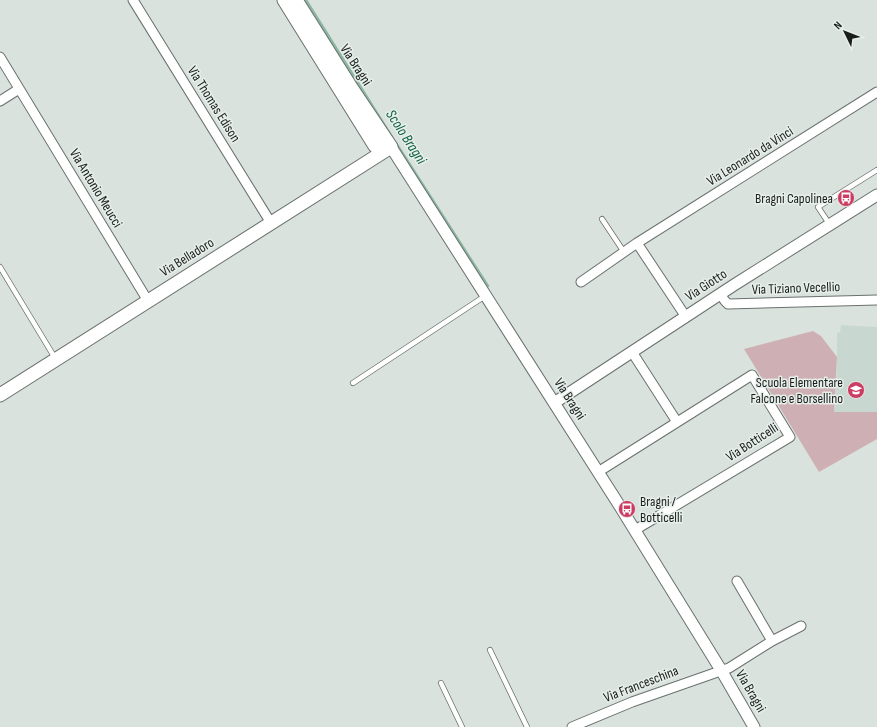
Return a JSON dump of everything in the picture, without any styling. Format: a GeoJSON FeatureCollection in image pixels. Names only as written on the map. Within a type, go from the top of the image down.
{"type":"FeatureCollection","features":[{"type":"Feature","properties":{"kind":"main road","name":"Via Bragni"},"geometry":{"type":"LineString","coordinates":[[284,0],[378,150]]}},
{"type":"Feature","properties":{"kind":"main road","name":"Via Bragni"},"geometry":{"type":"LineString","coordinates":[[296,0],[352,90],[391,147]]}},
{"type":"Feature","properties":{"kind":"main road"},"geometry":{"type":"LineString","coordinates":[[378,150],[391,147]]}},
{"type":"Feature","properties":{"kind":"main road","name":"Via Belladoro"},"geometry":{"type":"LineString","coordinates":[[0,394],[271,223],[378,150]]}},
{"type":"Feature","properties":{"kind":"street","name":"Via Thomas Edison"},"geometry":{"type":"LineString","coordinates":[[133,0],[271,223]]}},
{"type":"Feature","properties":{"kind":"street","name":"Via Antonio Meucci"},"geometry":{"type":"LineString","coordinates":[[0,57],[148,302]]}},
{"type":"Feature","properties":{"kind":"street"},"geometry":{"type":"LineString","coordinates":[[0,101],[19,89]]}},
{"type":"Feature","properties":{"kind":"street","name":"Via Leonardo da Vinci"},"geometry":{"type":"LineString","coordinates":[[580,282],[637,243],[877,92]]}},
{"type":"Feature","properties":{"kind":"street","name":"Via Bragni"},"geometry":{"type":"LineString","coordinates":[[391,147],[441,222],[554,404],[635,530],[721,670],[754,727]]}},
{"type":"Feature","properties":{"kind":"street","name":"Via Giotto"},"geometry":{"type":"LineString","coordinates":[[554,404],[720,294],[877,195]]}},
{"type":"Feature","properties":{"kind":"street"},"geometry":{"type":"LineString","coordinates":[[637,243],[684,314],[685,318]]}},
{"type":"Feature","properties":{"kind":"street","name":"Via Tiziano Vecellio"},"geometry":{"type":"LineString","coordinates":[[720,294],[728,304],[877,300]]}},
{"type":"Feature","properties":{"kind":"street"},"geometry":{"type":"LineString","coordinates":[[632,352],[677,422]]}},
{"type":"Feature","properties":{"kind":"street","name":"Via Botticelli"},"geometry":{"type":"LineString","coordinates":[[598,472],[752,375],[790,437],[635,530]]}},
{"type":"Feature","properties":{"kind":"street"},"geometry":{"type":"LineString","coordinates":[[737,581],[772,641]]}},
{"type":"Feature","properties":{"kind":"street","name":"Via Bragni"},"geometry":{"type":"LineString","coordinates":[[721,670],[729,668],[772,641],[801,626]]}},
{"type":"Feature","properties":{"kind":"street","name":"Via Franceschina"},"geometry":{"type":"LineString","coordinates":[[572,727],[632,702],[721,670]]}},
{"type":"Feature","properties":{"kind":"lane"},"geometry":{"type":"LineString","coordinates":[[830,225],[818,207],[877,170]]}},
{"type":"Feature","properties":{"kind":"lane"},"geometry":{"type":"LineString","coordinates":[[602,219],[624,252]]}},
{"type":"Feature","properties":{"kind":"lane"},"geometry":{"type":"LineString","coordinates":[[0,267],[56,359]]}},
{"type":"Feature","properties":{"kind":"lane"},"geometry":{"type":"LineString","coordinates":[[353,383],[486,296]]}},
{"type":"Feature","properties":{"kind":"lane"},"geometry":{"type":"LineString","coordinates":[[490,650],[527,727]]}},
{"type":"Feature","properties":{"kind":"lane"},"geometry":{"type":"LineString","coordinates":[[441,683],[462,727]]}},
{"type":"Feature","properties":{"kind":"shaded area","name":"Scuola Elementare Falcone e Borsellino"},"geometry":{"type":"Polygon","coordinates":[[[841,325],[877,327],[877,412],[834,412],[837,368],[837,333],[840,332],[841,325]]]}},
{"type":"Feature","properties":{"kind":"shaded area"},"geometry":{"type":"Polygon","coordinates":[[[813,331],[821,336],[837,357],[834,412],[877,412],[877,439],[819,472],[744,349],[813,331]]]}},
{"type":"Feature","properties":{"kind":"waterway","name":"Scolo Bragni"},"geometry":{"type":"LineString","coordinates":[[306,0],[392,137]]}},
{"type":"Feature","properties":{"kind":"waterway","name":"Scolo Bragni"},"geometry":{"type":"LineString","coordinates":[[396,143],[488,286]]}},
{"type":"Feature","properties":{"kind":"place","name":"Bragni Capolinea"},"geometry":{"type":"Point","coordinates":[846,198]}},
{"type":"Feature","properties":{"kind":"place","name":"Scuola Elementare Falcone e Borsellino"},"geometry":{"type":"Point","coordinates":[856,390]}},
{"type":"Feature","properties":{"kind":"place","name":"Bragni / Botticelli"},"geometry":{"type":"Point","coordinates":[627,509]}}]}
